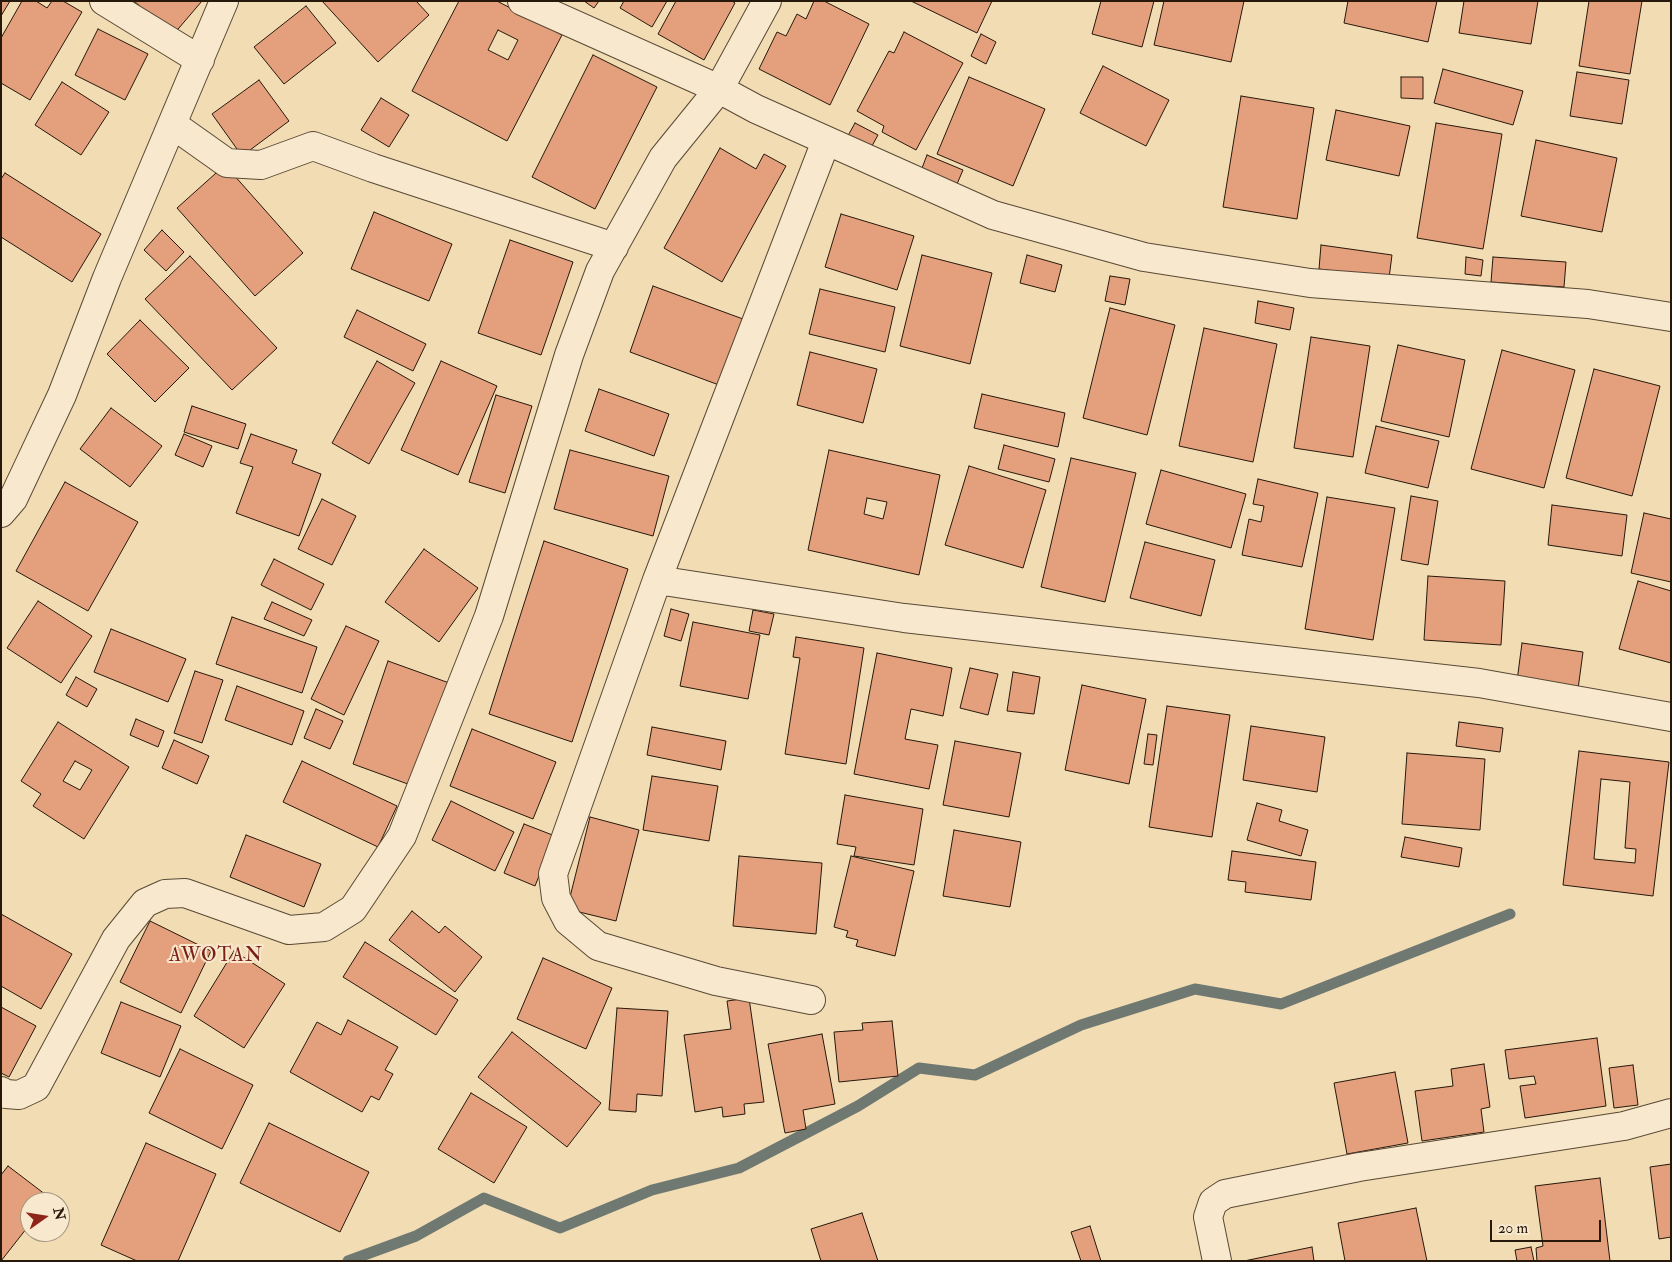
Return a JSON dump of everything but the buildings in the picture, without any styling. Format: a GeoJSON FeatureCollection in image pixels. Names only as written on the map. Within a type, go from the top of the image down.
{"type":"FeatureCollection","features":[{"type":"Feature","properties":{"kind":"street"},"geometry":{"type":"LineString","coordinates":[[104,1],[200,60]]}},
{"type":"Feature","properties":{"kind":"street"},"geometry":{"type":"LineString","coordinates":[[1,513],[13,499],[62,395],[107,278],[224,1]]}},
{"type":"Feature","properties":{"kind":"street"},"geometry":{"type":"LineString","coordinates":[[522,1],[719,89],[756,109],[826,141],[993,215],[1144,257],[1310,283],[1588,304],[1671,317]]}},
{"type":"Feature","properties":{"kind":"street"},"geometry":{"type":"LineString","coordinates":[[1,1091],[6,1094],[19,1095],[36,1087],[116,939],[145,903],[165,894],[185,893],[289,930],[324,927],[353,909],[402,836],[489,616],[569,355],[600,271],[662,158],[719,89],[767,1]]}},
{"type":"Feature","properties":{"kind":"street"},"geometry":{"type":"LineString","coordinates":[[172,124],[227,163],[261,165],[313,146],[382,171],[614,247]]}},
{"type":"Feature","properties":{"kind":"street"},"geometry":{"type":"LineString","coordinates":[[812,1000],[716,982],[598,946],[568,921],[556,898],[553,874],[657,580],[826,141]]}},
{"type":"Feature","properties":{"kind":"street"},"geometry":{"type":"LineString","coordinates":[[657,580],[904,618],[1479,683],[1671,717]]}},
{"type":"Feature","properties":{"kind":"street"},"geometry":{"type":"LineString","coordinates":[[1217,1261],[1208,1217],[1213,1202],[1225,1194],[1358,1167],[1624,1126],[1671,1112]]}},
{"type":"Feature","properties":{"kind":"waterway"},"geometry":{"type":"LineString","coordinates":[[348,1261],[416,1236],[484,1198],[560,1228],[652,1190],[739,1168],[858,1106],[919,1068],[975,1075],[1081,1025],[1195,989],[1281,1004],[1510,914]]}},
{"type":"Feature","properties":{"kind":"district","name":"AWOTAN"},"geometry":{"type":"Point","coordinates":[216,957]}}]}
